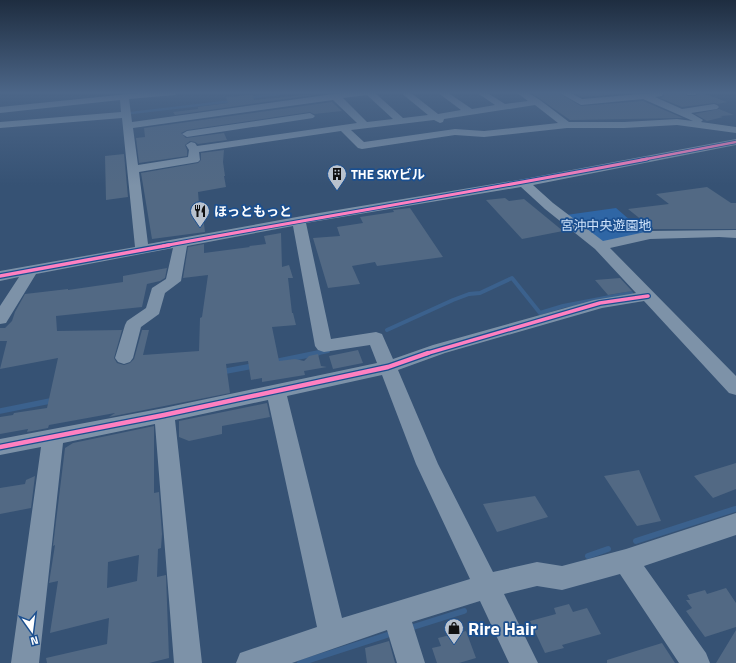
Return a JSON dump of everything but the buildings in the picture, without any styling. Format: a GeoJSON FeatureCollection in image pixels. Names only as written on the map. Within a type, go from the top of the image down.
{"type":"FeatureCollection","features":[{"type":"Feature","properties":{"kind":"street"},"geometry":{"type":"LineString","coordinates":[[0,126],[64,123]]}},
{"type":"Feature","properties":{"kind":"street"},"geometry":{"type":"LineString","coordinates":[[126,123],[134,170],[142,249]]}},
{"type":"Feature","properties":{"kind":"street"},"geometry":{"type":"LineString","coordinates":[[134,170],[194,160],[194,150],[182,123]]}},
{"type":"Feature","properties":{"kind":"street"},"geometry":{"type":"LineString","coordinates":[[187,134],[263,123]]}},
{"type":"Feature","properties":{"kind":"street"},"geometry":{"type":"LineString","coordinates":[[316,123],[323,130]]}},
{"type":"Feature","properties":{"kind":"street"},"geometry":{"type":"LineString","coordinates":[[194,150],[323,130],[384,123]]}},
{"type":"Feature","properties":{"kind":"street"},"geometry":{"type":"LineString","coordinates":[[444,123],[455,132]]}},
{"type":"Feature","properties":{"kind":"street"},"geometry":{"type":"LineString","coordinates":[[563,123],[567,126]]}},
{"type":"Feature","properties":{"kind":"street"},"geometry":{"type":"LineString","coordinates":[[344,128],[362,146],[455,132],[484,134],[567,126],[649,123]]}},
{"type":"Feature","properties":{"kind":"street"},"geometry":{"type":"LineString","coordinates":[[684,123],[736,130]]}},
{"type":"Feature","properties":{"kind":"street"},"geometry":{"type":"LineString","coordinates":[[701,123],[706,126]]}},
{"type":"Feature","properties":{"kind":"street"},"geometry":{"type":"LineString","coordinates":[[0,276],[298,221],[524,183],[736,142]]}},
{"type":"Feature","properties":{"kind":"street"},"geometry":{"type":"LineString","coordinates":[[721,144],[736,154]]}},
{"type":"Feature","properties":{"kind":"street"},"geometry":{"type":"LineString","coordinates":[[524,183],[549,206],[600,246],[736,388]]}},
{"type":"Feature","properties":{"kind":"street"},"geometry":{"type":"LineString","coordinates":[[298,221],[324,346],[376,338],[427,464],[524,663]]}},
{"type":"Feature","properties":{"kind":"street"},"geometry":{"type":"LineString","coordinates":[[600,246],[650,235],[718,233],[736,234]]}},
{"type":"Feature","properties":{"kind":"street"},"geometry":{"type":"LineString","coordinates":[[124,358],[134,325],[153,310],[158,291],[173,282],[181,242]]}},
{"type":"Feature","properties":{"kind":"street"},"geometry":{"type":"LineString","coordinates":[[0,319],[30,271]]}},
{"type":"Feature","properties":{"kind":"street"},"geometry":{"type":"LineString","coordinates":[[0,446],[164,415],[388,367],[439,349],[600,303],[648,296]]}},
{"type":"Feature","properties":{"kind":"street"},"geometry":{"type":"LineString","coordinates":[[276,391],[333,636]]}},
{"type":"Feature","properties":{"kind":"street"},"geometry":{"type":"LineString","coordinates":[[164,415],[188,663]]}},
{"type":"Feature","properties":{"kind":"street"},"geometry":{"type":"LineString","coordinates":[[25,663],[53,437]]}},
{"type":"Feature","properties":{"kind":"street"},"geometry":{"type":"LineString","coordinates":[[250,663],[396,614],[487,586],[536,574],[562,578],[626,561],[736,524]]}},
{"type":"Feature","properties":{"kind":"street"},"geometry":{"type":"LineString","coordinates":[[626,561],[696,663]]}},
{"type":"Feature","properties":{"kind":"street"},"geometry":{"type":"LineString","coordinates":[[396,614],[411,663]]}},
{"type":"Feature","properties":{"kind":"green space","name":"宮沖中央遊園地"},"geometry":{"type":"Polygon","coordinates":[[[616,208],[645,233],[602,242],[566,215],[616,208]]]}},
{"type":"Feature","properties":{"kind":"waterway"},"geometry":{"type":"LineString","coordinates":[[387,330],[453,300],[469,294],[480,293],[512,278],[540,313],[563,306],[631,293]]}},
{"type":"Feature","properties":{"kind":"waterway"},"geometry":{"type":"LineString","coordinates":[[314,354],[328,351]]}},
{"type":"Feature","properties":{"kind":"waterway"},"geometry":{"type":"LineString","coordinates":[[274,362],[318,353]]}},
{"type":"Feature","properties":{"kind":"waterway"},"geometry":{"type":"LineString","coordinates":[[221,372],[253,366]]}},
{"type":"Feature","properties":{"kind":"waterway"},"geometry":{"type":"LineString","coordinates":[[0,411],[55,400]]}},
{"type":"Feature","properties":{"kind":"waterway"},"geometry":{"type":"LineString","coordinates":[[636,541],[735,509]]}},
{"type":"Feature","properties":{"kind":"waterway"},"geometry":{"type":"LineString","coordinates":[[588,556],[608,549]]}},
{"type":"Feature","properties":{"kind":"waterway"},"geometry":{"type":"LineString","coordinates":[[410,628],[464,611]]}},
{"type":"Feature","properties":{"kind":"waterway"},"geometry":{"type":"LineString","coordinates":[[300,663],[387,635]]}},
{"type":"Feature","properties":{"kind":"cycle path"},"geometry":{"type":"LineString","coordinates":[[0,276],[319,217],[524,183],[736,142]]}},
{"type":"Feature","properties":{"kind":"cycle path"},"geometry":{"type":"LineString","coordinates":[[0,447],[164,415],[388,367],[439,349],[600,303],[648,296]]}},
{"type":"Feature","properties":{"kind":"place","name":"THE SKYビル"},"geometry":{"type":"Point","coordinates":[337,191]}},
{"type":"Feature","properties":{"kind":"place","name":"ほっともっと"},"geometry":{"type":"Point","coordinates":[200,228]}},
{"type":"Feature","properties":{"kind":"place","name":"Rire Hair"},"geometry":{"type":"Point","coordinates":[454,645]}}]}
